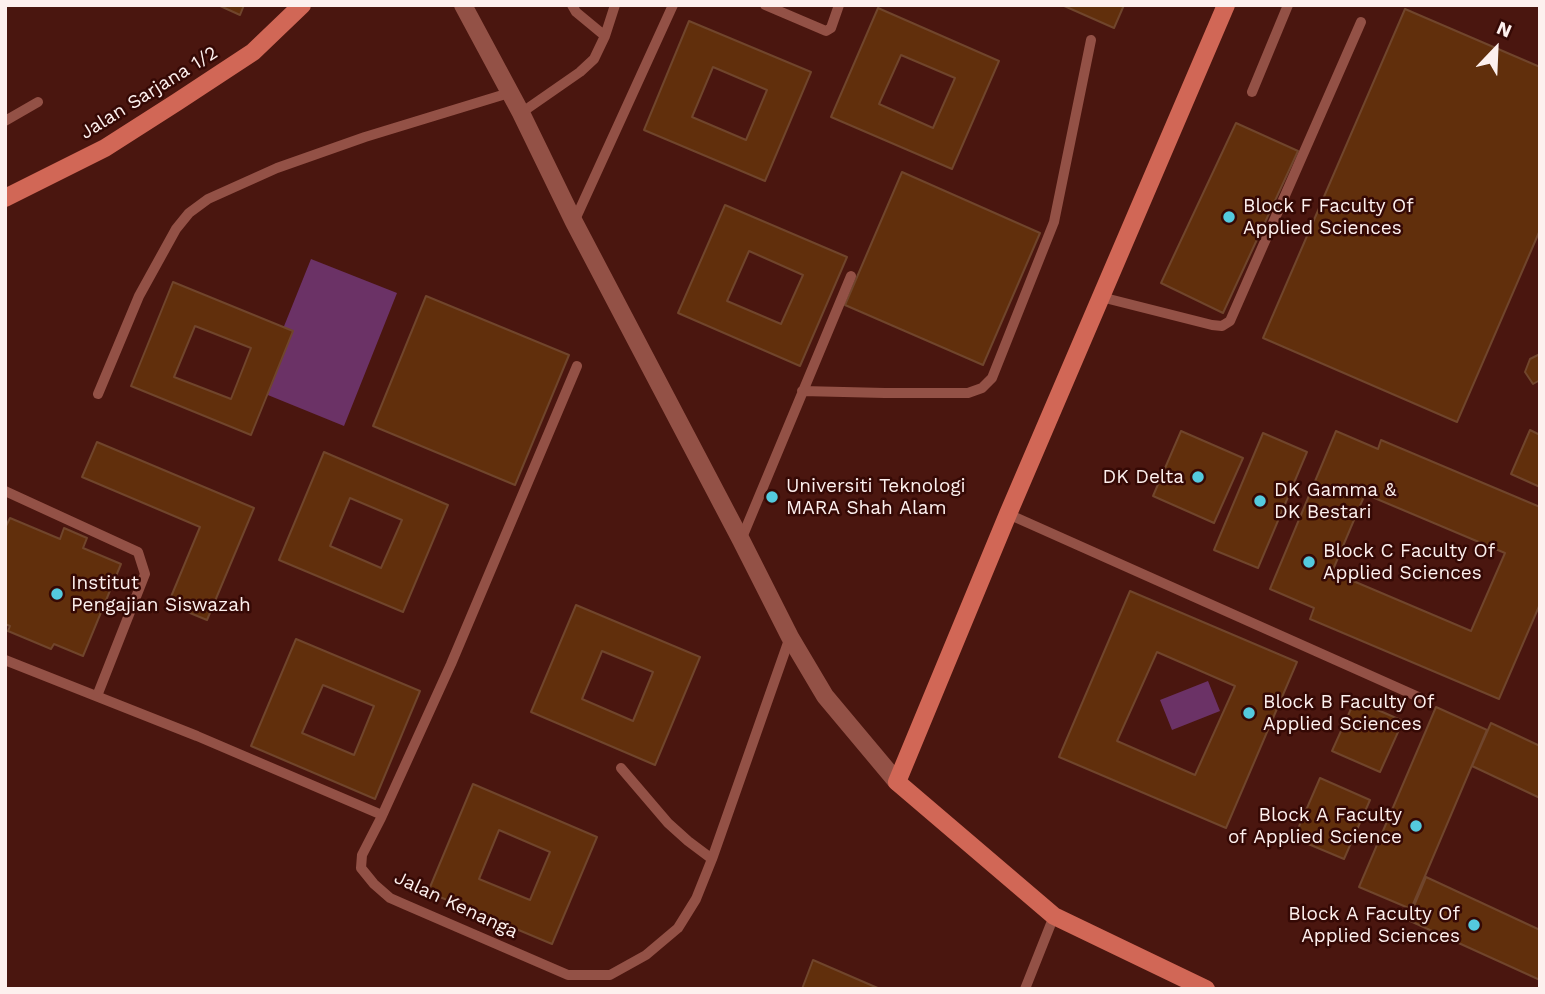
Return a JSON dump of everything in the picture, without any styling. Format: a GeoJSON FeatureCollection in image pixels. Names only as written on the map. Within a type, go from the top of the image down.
{"type":"FeatureCollection","features":[{"type":"Feature","properties":{"kind":"street","name":"Jalan Sarjana 1/2"},"geometry":{"type":"LineString","coordinates":[[5,198],[106,148],[177,102],[253,51],[302,5]]}},
{"type":"Feature","properties":{"kind":"street"},"geometry":{"type":"LineString","coordinates":[[463,5],[522,113],[574,222],[790,637],[825,696],[897,782],[1054,916],[1206,989]]}},
{"type":"Feature","properties":{"kind":"street"},"geometry":{"type":"LineString","coordinates":[[897,782],[1008,514],[1226,5]]}},
{"type":"Feature","properties":{"kind":"lane"},"geometry":{"type":"LineString","coordinates":[[572,5],[576,12],[605,36]]}},
{"type":"Feature","properties":{"kind":"lane"},"geometry":{"type":"LineString","coordinates":[[522,113],[594,59],[615,5]]}},
{"type":"Feature","properties":{"kind":"lane"},"geometry":{"type":"LineString","coordinates":[[574,222],[673,5]]}},
{"type":"Feature","properties":{"kind":"lane"},"geometry":{"type":"LineString","coordinates":[[765,5],[826,31],[831,27],[839,5]]}},
{"type":"Feature","properties":{"kind":"lane"},"geometry":{"type":"LineString","coordinates":[[1252,92],[1288,5]]}},
{"type":"Feature","properties":{"kind":"lane"},"geometry":{"type":"LineString","coordinates":[[1101,297],[1212,325],[1222,326],[1230,321],[1361,22]]}},
{"type":"Feature","properties":{"kind":"lane"},"geometry":{"type":"LineString","coordinates":[[802,391],[968,393],[982,388],[992,378],[1054,222],[1091,40]]}},
{"type":"Feature","properties":{"kind":"lane"},"geometry":{"type":"LineString","coordinates":[[98,394],[139,296],[176,229],[198,206],[276,168],[365,137],[509,93]]}},
{"type":"Feature","properties":{"kind":"lane"},"geometry":{"type":"LineString","coordinates":[[5,121],[38,102]]}},
{"type":"Feature","properties":{"kind":"lane"},"geometry":{"type":"LineString","coordinates":[[741,540],[851,276]]}},
{"type":"Feature","properties":{"kind":"lane","name":"Jalan Kenanga"},"geometry":{"type":"LineString","coordinates":[[577,366],[451,664],[362,855],[361,868],[390,898],[568,975],[610,975],[646,956],[678,928],[696,899],[790,637]]}},
{"type":"Feature","properties":{"kind":"lane"},"geometry":{"type":"LineString","coordinates":[[5,491],[138,552],[145,574],[97,696]]}},
{"type":"Feature","properties":{"kind":"lane"},"geometry":{"type":"LineString","coordinates":[[1008,514],[1423,699]]}},
{"type":"Feature","properties":{"kind":"lane"},"geometry":{"type":"LineString","coordinates":[[5,660],[197,736],[382,815]]}},
{"type":"Feature","properties":{"kind":"lane"},"geometry":{"type":"LineString","coordinates":[[621,768],[668,823],[712,859]]}},
{"type":"Feature","properties":{"kind":"lane"},"geometry":{"type":"LineString","coordinates":[[1025,989],[1054,916]]}},
{"type":"Feature","properties":{"kind":"shaded area","name":"Universiti Teknologi MARA Shah Alam"},"geometry":{"type":"Polygon","coordinates":[[[5,5],[1540,5],[1540,989],[5,989],[5,5]]]}},
{"type":"Feature","properties":{"kind":"shaded area"},"geometry":{"type":"Polygon","coordinates":[[[311,259],[397,293],[344,426],[258,391],[311,259]]]}},
{"type":"Feature","properties":{"kind":"shaded area"},"geometry":{"type":"Polygon","coordinates":[[[1208,681],[1220,711],[1172,730],[1160,700],[1208,681]]]}},
{"type":"Feature","properties":{"kind":"building"},"geometry":{"type":"Polygon","coordinates":[[[218,5],[244,5],[240,15],[218,5]]]}},
{"type":"Feature","properties":{"kind":"building"},"geometry":{"type":"Polygon","coordinates":[[[1062,5],[1124,5],[1114,28],[1062,5]]]}},
{"type":"Feature","properties":{"kind":"building"},"geometry":{"type":"Polygon","coordinates":[[[878,8],[999,61],[952,169],[831,117],[878,8]],[[901,55],[879,104],[933,128],[955,78],[901,55]]]}},
{"type":"Feature","properties":{"kind":"building"},"geometry":{"type":"Polygon","coordinates":[[[1405,9],[1540,67],[1540,230],[1457,422],[1263,338],[1405,9]]]}},
{"type":"Feature","properties":{"kind":"building"},"geometry":{"type":"Polygon","coordinates":[[[689,21],[811,72],[765,181],[644,130],[689,21]],[[713,67],[692,117],[746,140],[767,90],[713,67]]]}},
{"type":"Feature","properties":{"kind":"building","name":"Block F Faculty Of Applied Sciences"},"geometry":{"type":"Polygon","coordinates":[[[1236,123],[1298,151],[1223,313],[1161,283],[1236,123]]]}},
{"type":"Feature","properties":{"kind":"building"},"geometry":{"type":"Polygon","coordinates":[[[902,172],[1040,233],[983,365],[845,305],[902,172]]]}},
{"type":"Feature","properties":{"kind":"building"},"geometry":{"type":"Polygon","coordinates":[[[725,205],[847,257],[800,366],[678,313],[725,205]],[[749,251],[727,301],[781,324],[803,275],[749,251]]]}},
{"type":"Feature","properties":{"kind":"building"},"geometry":{"type":"Polygon","coordinates":[[[173,282],[293,331],[251,435],[131,386],[173,282]],[[195,326],[174,377],[231,399],[251,348],[195,326]]]}},
{"type":"Feature","properties":{"kind":"building"},"geometry":{"type":"Polygon","coordinates":[[[426,296],[569,355],[515,485],[373,426],[426,296]]]}},
{"type":"Feature","properties":{"kind":"building"},"geometry":{"type":"Polygon","coordinates":[[[1540,354],[1540,380],[1533,384],[1525,372],[1530,359],[1540,354]]]}},
{"type":"Feature","properties":{"kind":"building"},"geometry":{"type":"Polygon","coordinates":[[[1530,430],[1540,435],[1540,487],[1511,474],[1530,430]]]}},
{"type":"Feature","properties":{"kind":"building","name":"DK Delta"},"geometry":{"type":"Polygon","coordinates":[[[1181,431],[1243,458],[1214,523],[1153,496],[1181,431]]]}},
{"type":"Feature","properties":{"kind":"building","name":"Block C Faculty Of Applied Sciences"},"geometry":{"type":"Polygon","coordinates":[[[1336,431],[1378,449],[1381,440],[1540,507],[1540,604],[1499,699],[1310,619],[1314,608],[1270,589],[1336,431]],[[1365,494],[1332,572],[1471,631],[1505,553],[1365,494]]]}},
{"type":"Feature","properties":{"kind":"building","name":"DK Gamma & DK Bestari"},"geometry":{"type":"Polygon","coordinates":[[[1263,433],[1307,452],[1258,568],[1214,550],[1263,433]]]}},
{"type":"Feature","properties":{"kind":"building"},"geometry":{"type":"Polygon","coordinates":[[[97,442],[254,508],[207,620],[168,604],[200,527],[82,477],[97,442]]]}},
{"type":"Feature","properties":{"kind":"building"},"geometry":{"type":"Polygon","coordinates":[[[324,452],[448,505],[403,612],[279,560],[324,452]],[[350,498],[330,546],[381,568],[402,520],[350,498]]]}},
{"type":"Feature","properties":{"kind":"building","name":"Institut Pengajian Siswazah"},"geometry":{"type":"Polygon","coordinates":[[[10,518],[60,539],[64,528],[87,538],[83,548],[121,564],[83,656],[54,644],[51,649],[8,631],[10,626],[5,624],[5,528],[10,518]]]}},
{"type":"Feature","properties":{"kind":"building","name":"Block B Faculty Of Applied Sciences"},"geometry":{"type":"Polygon","coordinates":[[[1130,591],[1297,662],[1226,828],[1059,757],[1130,591]],[[1157,652],[1117,741],[1195,775],[1235,686],[1157,652]]]}},
{"type":"Feature","properties":{"kind":"building"},"geometry":{"type":"Polygon","coordinates":[[[576,605],[700,657],[655,765],[531,712],[576,605]],[[602,651],[582,699],[633,721],[653,672],[602,651]]]}},
{"type":"Feature","properties":{"kind":"building"},"geometry":{"type":"Polygon","coordinates":[[[296,639],[420,691],[375,799],[251,746],[296,639]],[[323,685],[302,733],[354,755],[374,706],[323,685]]]}},
{"type":"Feature","properties":{"kind":"building"},"geometry":{"type":"Polygon","coordinates":[[[1355,700],[1403,721],[1380,772],[1332,751],[1355,700]]]}},
{"type":"Feature","properties":{"kind":"building","name":"Block A Faculty of Applied Science"},"geometry":{"type":"Polygon","coordinates":[[[1436,707],[1487,730],[1411,909],[1359,887],[1436,707]]]}},
{"type":"Feature","properties":{"kind":"building"},"geometry":{"type":"Polygon","coordinates":[[[1491,723],[1540,746],[1540,798],[1472,766],[1491,723]]]}},
{"type":"Feature","properties":{"kind":"building"},"geometry":{"type":"Polygon","coordinates":[[[1320,778],[1370,800],[1344,859],[1294,838],[1320,778]]]}},
{"type":"Feature","properties":{"kind":"building"},"geometry":{"type":"Polygon","coordinates":[[[473,784],[597,837],[552,944],[428,892],[473,784]],[[499,830],[479,879],[530,900],[550,852],[499,830]]]}},
{"type":"Feature","properties":{"kind":"building","name":"Block A Faculty Of Applied Sciences"},"geometry":{"type":"Polygon","coordinates":[[[1426,877],[1540,930],[1540,980],[1408,920],[1426,877]]]}},
{"type":"Feature","properties":{"kind":"building"},"geometry":{"type":"Polygon","coordinates":[[[813,960],[880,989],[802,989],[813,960]]]}},
{"type":"Feature","properties":{"kind":"place","name":"Block F Faculty Of Applied Sciences"},"geometry":{"type":"Point","coordinates":[1229,217]}},
{"type":"Feature","properties":{"kind":"place","name":"DK Delta"},"geometry":{"type":"Point","coordinates":[1198,477]}},
{"type":"Feature","properties":{"kind":"place","name":"Universiti Teknologi MARA Shah Alam"},"geometry":{"type":"Point","coordinates":[772,497]}},
{"type":"Feature","properties":{"kind":"place","name":"DK Gamma & DK Bestari"},"geometry":{"type":"Point","coordinates":[1260,501]}},
{"type":"Feature","properties":{"kind":"place","name":"Block C Faculty Of Applied Sciences"},"geometry":{"type":"Point","coordinates":[1309,562]}},
{"type":"Feature","properties":{"kind":"place","name":"Institut Pengajian Siswazah"},"geometry":{"type":"Point","coordinates":[57,594]}},
{"type":"Feature","properties":{"kind":"place","name":"Block B Faculty Of Applied Sciences"},"geometry":{"type":"Point","coordinates":[1249,713]}},
{"type":"Feature","properties":{"kind":"place","name":"Block A Faculty of Applied Science"},"geometry":{"type":"Point","coordinates":[1416,826]}},
{"type":"Feature","properties":{"kind":"place","name":"Block A Faculty Of Applied Sciences"},"geometry":{"type":"Point","coordinates":[1474,925]}}]}
